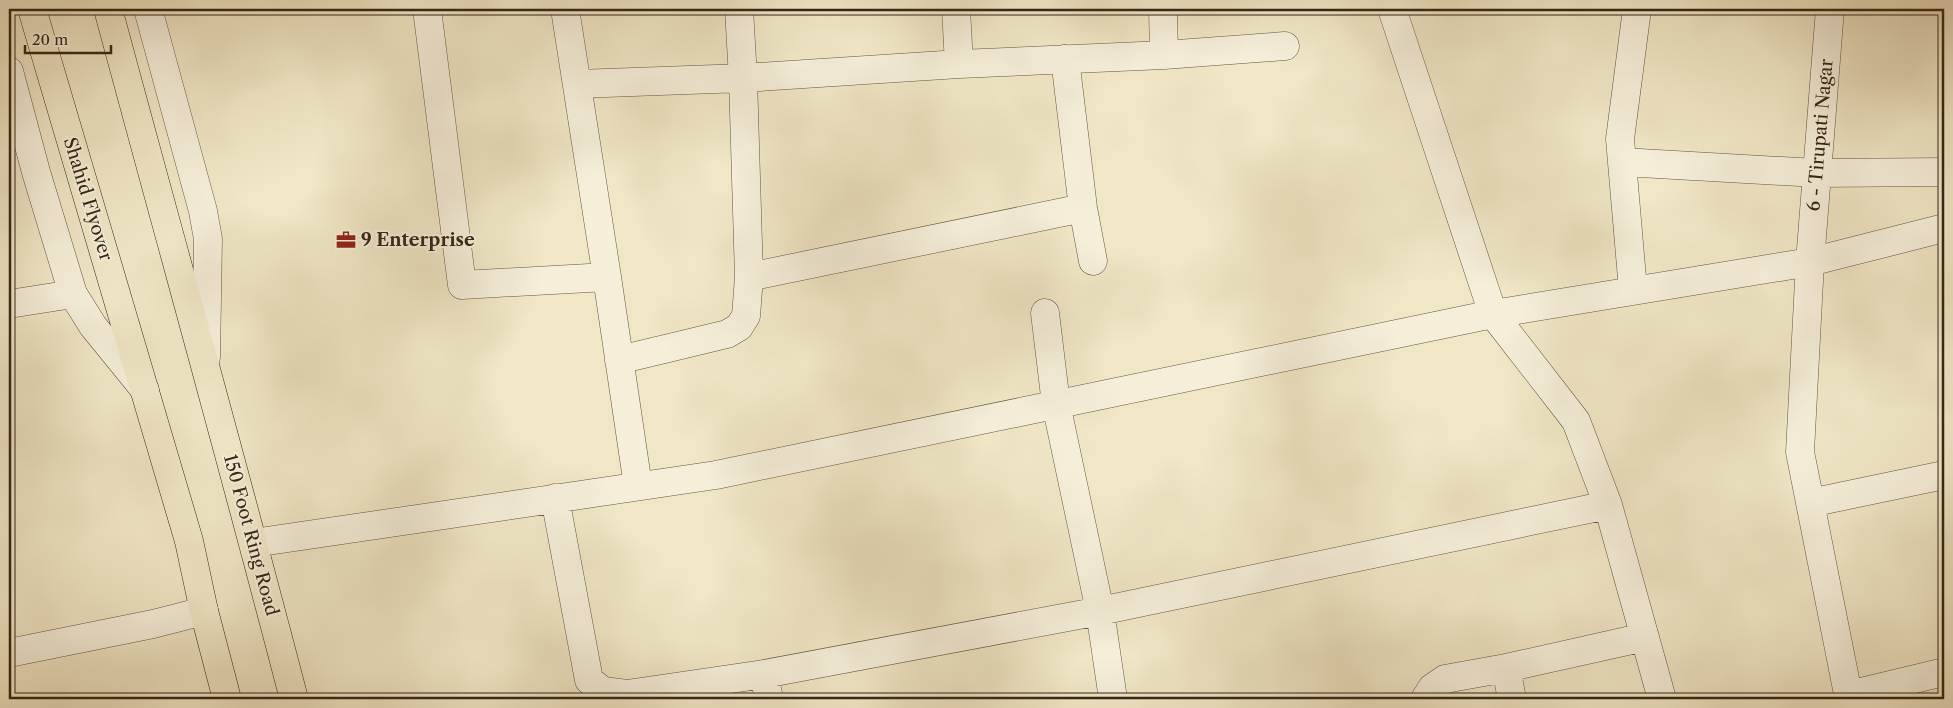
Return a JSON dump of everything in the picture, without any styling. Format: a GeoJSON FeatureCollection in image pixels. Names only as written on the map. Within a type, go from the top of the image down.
{"type":"FeatureCollection","features":[{"type":"Feature","properties":{"kind":"highway","name":"Shahid Flyover"},"geometry":{"type":"LineString","coordinates":[[32,9],[145,390]]}},
{"type":"Feature","properties":{"kind":"highway"},"geometry":{"type":"LineString","coordinates":[[108,9],[206,372]]}},
{"type":"Feature","properties":{"kind":"highway","name":"150 Foot Ring Road"},"geometry":{"type":"LineString","coordinates":[[206,372],[254,543],[294,699]]}},
{"type":"Feature","properties":{"kind":"highway"},"geometry":{"type":"LineString","coordinates":[[145,390],[189,541],[204,611],[227,699]]}},
{"type":"Feature","properties":{"kind":"street"},"geometry":{"type":"LineString","coordinates":[[148,9],[203,211],[208,239],[206,372]]}},
{"type":"Feature","properties":{"kind":"street"},"geometry":{"type":"LineString","coordinates":[[427,9],[462,285],[607,277]]}},
{"type":"Feature","properties":{"kind":"street"},"geometry":{"type":"LineString","coordinates":[[565,9],[578,84],[638,486]]}},
{"type":"Feature","properties":{"kind":"street"},"geometry":{"type":"LineString","coordinates":[[619,360],[727,334],[739,326],[746,316],[749,277],[739,9]]}},
{"type":"Feature","properties":{"kind":"street"},"geometry":{"type":"LineString","coordinates":[[956,9],[959,64]]}},
{"type":"Feature","properties":{"kind":"street"},"geometry":{"type":"LineString","coordinates":[[1163,9],[1164,55]]}},
{"type":"Feature","properties":{"kind":"street"},"geometry":{"type":"LineString","coordinates":[[1392,9],[1493,314],[1576,422],[1608,505],[1662,699]]}},
{"type":"Feature","properties":{"kind":"street"},"geometry":{"type":"LineString","coordinates":[[1634,290],[1620,139],[1637,9]]}},
{"type":"Feature","properties":{"kind":"street","name":"6 - Tirupati Nagar"},"geometry":{"type":"LineString","coordinates":[[1830,9],[1810,262],[1800,452],[1849,697]]}},
{"type":"Feature","properties":{"kind":"street"},"geometry":{"type":"LineString","coordinates":[[578,84],[743,78],[959,64],[1164,55],[1285,46]]}},
{"type":"Feature","properties":{"kind":"street"},"geometry":{"type":"LineString","coordinates":[[1065,60],[1083,208],[1094,261]]}},
{"type":"Feature","properties":{"kind":"street"},"geometry":{"type":"LineString","coordinates":[[9,71],[36,172],[73,294],[93,326],[145,390]]}},
{"type":"Feature","properties":{"kind":"street"},"geometry":{"type":"LineString","coordinates":[[1622,162],[1817,173],[1944,172]]}},
{"type":"Feature","properties":{"kind":"street"},"geometry":{"type":"LineString","coordinates":[[749,277],[1083,208]]}},
{"type":"Feature","properties":{"kind":"street"},"geometry":{"type":"LineString","coordinates":[[254,543],[716,474],[1493,314],[1810,262],[1944,228]]}},
{"type":"Feature","properties":{"kind":"street"},"geometry":{"type":"LineString","coordinates":[[9,304],[73,294]]}},
{"type":"Feature","properties":{"kind":"street"},"geometry":{"type":"LineString","coordinates":[[1046,313],[1056,404],[1100,611],[1113,699]]}},
{"type":"Feature","properties":{"kind":"street"},"geometry":{"type":"LineString","coordinates":[[1810,503],[1944,475]]}},
{"type":"Feature","properties":{"kind":"street"},"geometry":{"type":"LineString","coordinates":[[555,498],[589,680],[603,691],[627,694],[766,687],[1100,611],[1608,505]]}},
{"type":"Feature","properties":{"kind":"street"},"geometry":{"type":"LineString","coordinates":[[9,653],[153,624],[204,611]]}},
{"type":"Feature","properties":{"kind":"street"},"geometry":{"type":"LineString","coordinates":[[1425,699],[1432,688],[1445,679],[1506,668],[1645,637]]}},
{"type":"Feature","properties":{"kind":"street"},"geometry":{"type":"LineString","coordinates":[[1506,668],[1512,699]]}},
{"type":"Feature","properties":{"kind":"street"},"geometry":{"type":"LineString","coordinates":[[1849,697],[1944,672]]}},
{"type":"Feature","properties":{"kind":"place","name":"9 Enterprise"},"geometry":{"type":"Point","coordinates":[346,240]}}]}
